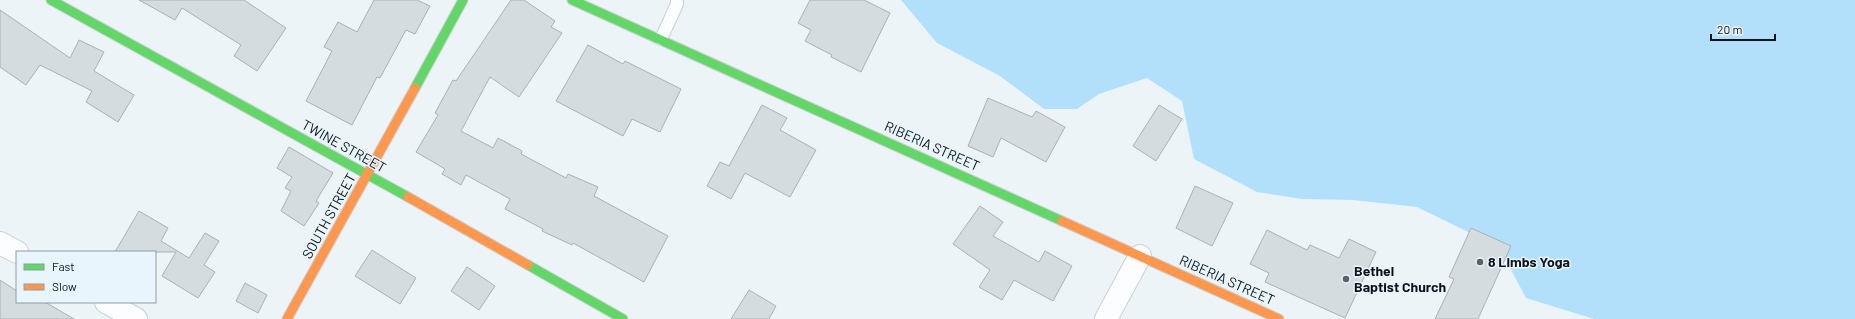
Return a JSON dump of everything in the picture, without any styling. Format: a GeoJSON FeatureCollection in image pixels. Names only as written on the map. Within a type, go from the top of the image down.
{"type":"FeatureCollection","features":[{"type":"Feature","properties":{"kind":"street","name":"TWINE STREET"},"geometry":{"type":"LineString","coordinates":[[51,0],[368,174],[623,319]]}},
{"type":"Feature","properties":{"kind":"street","name":"SOUTH STREET"},"geometry":{"type":"LineString","coordinates":[[287,319],[463,0]]}},
{"type":"Feature","properties":{"kind":"street","name":"RIBERIA STREET"},"geometry":{"type":"LineString","coordinates":[[572,0],[1279,319]]}},
{"type":"Feature","properties":{"kind":"street"},"geometry":{"type":"LineString","coordinates":[[0,243],[16,251]]}},
{"type":"Feature","properties":{"kind":"street"},"geometry":{"type":"LineString","coordinates":[[1106,319],[1140,256]]}},
{"type":"Feature","properties":{"kind":"street"},"geometry":{"type":"LineString","coordinates":[[108,303],[136,319]]}},
{"type":"Feature","properties":{"kind":"lane"},"geometry":{"type":"LineString","coordinates":[[661,39],[677,4],[677,0]]}},
{"type":"Feature","properties":{"kind":"shaded area"},"geometry":{"type":"Polygon","coordinates":[[[901,0],[1855,0],[1855,319],[1594,319],[1526,298],[1499,247],[1417,207],[1353,200],[1302,199],[1257,192],[1194,159],[1182,101],[1147,78],[1099,94],[1077,109],[1044,109],[1000,76],[937,43],[901,0]]]}},
{"type":"Feature","properties":{"kind":"building"},"geometry":{"type":"Polygon","coordinates":[[[139,0],[244,0],[286,28],[257,71],[234,56],[241,45],[182,8],[175,20],[139,0]]]}},
{"type":"Feature","properties":{"kind":"building"},"geometry":{"type":"Polygon","coordinates":[[[374,0],[417,0],[430,6],[415,34],[406,30],[380,78],[377,77],[352,125],[306,101],[332,51],[324,47],[338,22],[357,32],[374,0]]]}},
{"type":"Feature","properties":{"kind":"building"},"geometry":{"type":"Polygon","coordinates":[[[511,0],[524,0],[555,21],[551,27],[562,33],[519,97],[490,77],[461,131],[493,148],[498,138],[522,151],[521,154],[566,178],[568,174],[598,187],[594,196],[668,236],[644,282],[573,243],[572,245],[542,231],[543,229],[505,209],[510,199],[466,175],[461,185],[442,174],[445,169],[416,152],[438,115],[435,113],[453,80],[456,81],[511,0]]]}},
{"type":"Feature","properties":{"kind":"building"},"geometry":{"type":"Polygon","coordinates":[[[810,0],[864,0],[890,13],[861,72],[831,57],[832,55],[805,41],[811,30],[798,23],[810,0]]]}},
{"type":"Feature","properties":{"kind":"building"},"geometry":{"type":"Polygon","coordinates":[[[0,10],[70,58],[79,40],[104,52],[94,71],[134,95],[118,122],[86,102],[92,91],[40,65],[26,85],[0,67],[0,10]]]}},
{"type":"Feature","properties":{"kind":"building"},"geometry":{"type":"Polygon","coordinates":[[[588,45],[623,64],[625,61],[681,89],[660,132],[632,119],[623,136],[556,101],[588,45]]]}},
{"type":"Feature","properties":{"kind":"building"},"geometry":{"type":"Polygon","coordinates":[[[988,98],[1032,117],[1036,111],[1065,127],[1046,162],[1001,138],[993,157],[968,146],[988,98]]]}},
{"type":"Feature","properties":{"kind":"building"},"geometry":{"type":"Polygon","coordinates":[[[762,105],[787,118],[780,130],[816,150],[790,197],[745,173],[731,199],[707,186],[720,162],[729,166],[762,105]]]}},
{"type":"Feature","properties":{"kind":"building"},"geometry":{"type":"Polygon","coordinates":[[[1159,105],[1182,119],[1156,161],[1133,146],[1159,105]]]}},
{"type":"Feature","properties":{"kind":"building"},"geometry":{"type":"Polygon","coordinates":[[[289,147],[333,173],[316,201],[319,203],[304,226],[281,211],[291,191],[285,188],[292,177],[277,168],[289,147]]]}},
{"type":"Feature","properties":{"kind":"building"},"geometry":{"type":"Polygon","coordinates":[[[1195,186],[1233,203],[1212,246],[1176,228],[1195,186]]]}},
{"type":"Feature","properties":{"kind":"building"},"geometry":{"type":"Polygon","coordinates":[[[980,206],[1003,222],[993,236],[1039,262],[1045,251],[1072,266],[1053,301],[1014,280],[1002,300],[979,287],[990,270],[953,244],[980,206]]]}},
{"type":"Feature","properties":{"kind":"building"},"geometry":{"type":"Polygon","coordinates":[[[139,211],[168,228],[161,241],[189,258],[205,233],[219,241],[204,265],[215,272],[198,298],[162,276],[176,252],[116,251],[139,211]]]}},
{"type":"Feature","properties":{"kind":"building","name":"8 Limbs Yoga"},"geometry":{"type":"Polygon","coordinates":[[[1471,228],[1511,246],[1478,319],[1435,319],[1454,279],[1449,277],[1471,228]]]}},
{"type":"Feature","properties":{"kind":"building"},"geometry":{"type":"Polygon","coordinates":[[[1267,230],[1307,250],[1310,245],[1339,258],[1349,239],[1376,252],[1345,318],[1265,282],[1269,273],[1250,264],[1267,230]]]}},
{"type":"Feature","properties":{"kind":"building"},"geometry":{"type":"Polygon","coordinates":[[[372,250],[416,278],[400,304],[355,276],[372,250]]]}},
{"type":"Feature","properties":{"kind":"building"},"geometry":{"type":"Polygon","coordinates":[[[467,267],[495,286],[479,310],[451,291],[467,267]]]}},
{"type":"Feature","properties":{"kind":"building"},"geometry":{"type":"Polygon","coordinates":[[[0,280],[16,290],[16,303],[47,303],[74,319],[0,319],[0,280]]]}},
{"type":"Feature","properties":{"kind":"building"},"geometry":{"type":"Polygon","coordinates":[[[245,283],[267,295],[258,313],[236,301],[245,283]]]}},
{"type":"Feature","properties":{"kind":"building"},"geometry":{"type":"Polygon","coordinates":[[[749,290],[776,306],[769,319],[731,319],[749,290]]]}},
{"type":"Feature","properties":{"kind":"traffic: fast"},"geometry":{"type":"LineString","coordinates":[[51,0],[408,197]]}},
{"type":"Feature","properties":{"kind":"traffic: fast"},"geometry":{"type":"LineString","coordinates":[[415,88],[463,0]]}},
{"type":"Feature","properties":{"kind":"traffic: fast"},"geometry":{"type":"LineString","coordinates":[[572,0],[1062,221]]}},
{"type":"Feature","properties":{"kind":"traffic: fast"},"geometry":{"type":"LineString","coordinates":[[528,265],[623,319]]}},
{"type":"Feature","properties":{"kind":"traffic: slow"},"geometry":{"type":"LineString","coordinates":[[287,319],[415,88]]}},
{"type":"Feature","properties":{"kind":"traffic: slow"},"geometry":{"type":"LineString","coordinates":[[408,197],[528,265]]}},
{"type":"Feature","properties":{"kind":"traffic: slow"},"geometry":{"type":"LineString","coordinates":[[1062,221],[1279,319]]}},
{"type":"Feature","properties":{"kind":"place","name":"8 Limbs Yoga"},"geometry":{"type":"Point","coordinates":[1480,262]}},
{"type":"Feature","properties":{"kind":"place","name":"Bethel Baptist Church"},"geometry":{"type":"Point","coordinates":[1346,279]}}]}
